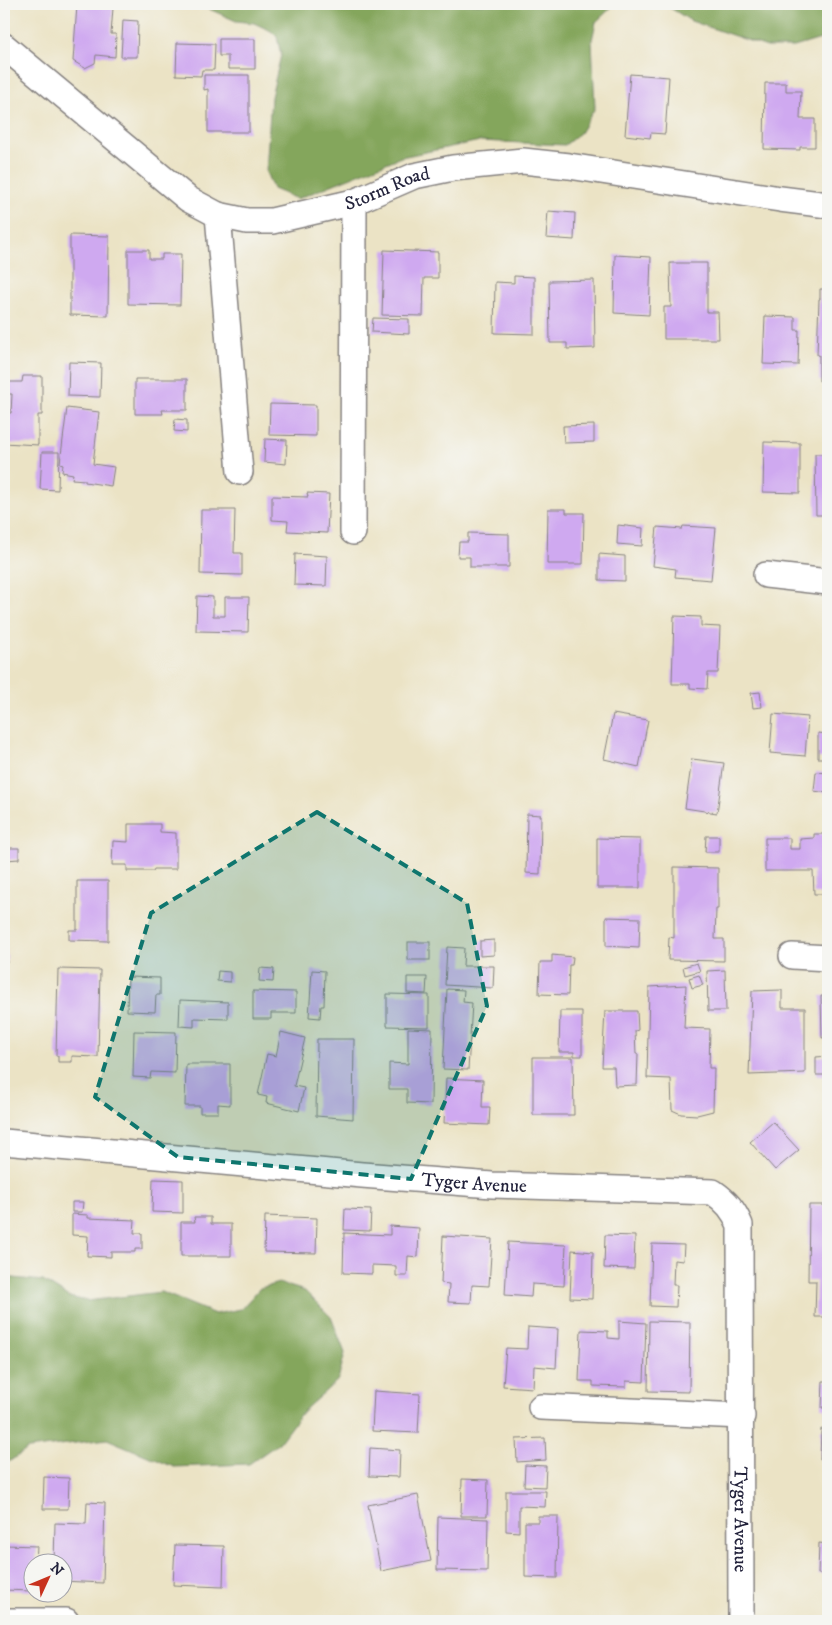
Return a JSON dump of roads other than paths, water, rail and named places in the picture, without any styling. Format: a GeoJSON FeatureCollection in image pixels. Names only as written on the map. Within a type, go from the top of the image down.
{"type":"FeatureCollection","features":[{"type":"Feature","properties":{"kind":"street","name":"Storm Road"},"geometry":{"type":"LineString","coordinates":[[4,46],[188,199],[218,215],[247,221],[272,221],[354,202],[414,176],[453,168],[523,160],[780,200],[828,205]]}},
{"type":"Feature","properties":{"kind":"street"},"geometry":{"type":"LineString","coordinates":[[353,532],[354,202]]}},
{"type":"Feature","properties":{"kind":"street"},"geometry":{"type":"LineString","coordinates":[[218,215],[240,472]]}},
{"type":"Feature","properties":{"kind":"street"},"geometry":{"type":"LineString","coordinates":[[766,575],[828,582]]}},
{"type":"Feature","properties":{"kind":"street"},"geometry":{"type":"LineString","coordinates":[[792,956],[828,958]]}},
{"type":"Feature","properties":{"kind":"street","name":"Tyger Avenue"},"geometry":{"type":"LineString","coordinates":[[4,1142],[492,1185],[713,1192],[735,1212],[740,1225],[742,1416],[741,1621]]}},
{"type":"Feature","properties":{"kind":"street"},"geometry":{"type":"LineString","coordinates":[[541,1407],[742,1416]]}},
{"type":"Feature","properties":{"kind":"street"},"geometry":{"type":"LineString","coordinates":[[4,1621],[66,1621]]}}]}
